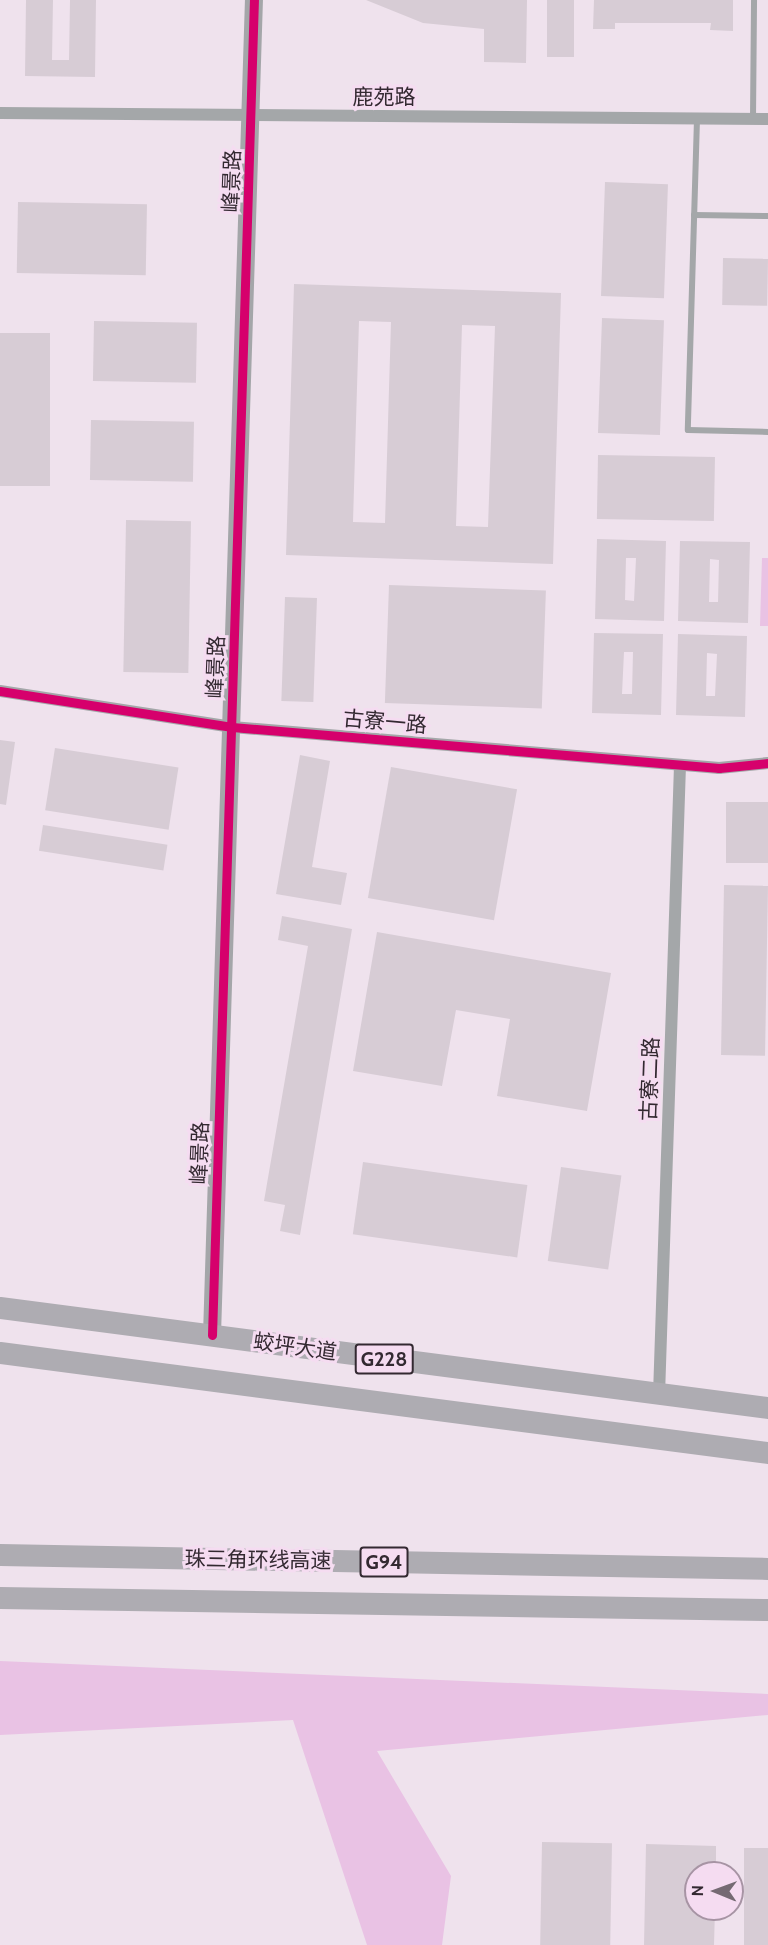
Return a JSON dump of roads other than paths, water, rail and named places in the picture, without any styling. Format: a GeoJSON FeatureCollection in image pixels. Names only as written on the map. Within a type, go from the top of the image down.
{"type":"FeatureCollection","features":[{"type":"Feature","properties":{"kind":"highway","name":"蛟坪大道"},"geometry":{"type":"LineString","coordinates":[[0,1308],[768,1408]]}},
{"type":"Feature","properties":{"kind":"highway","name":"蛟坪大道"},"geometry":{"type":"LineString","coordinates":[[0,1353],[768,1453]]}},
{"type":"Feature","properties":{"kind":"highway","name":"珠三角环线高速"},"geometry":{"type":"LineString","coordinates":[[0,1555],[768,1569]]}},
{"type":"Feature","properties":{"kind":"highway","name":"珠三角环线高速"},"geometry":{"type":"LineString","coordinates":[[0,1598],[768,1610]]}},
{"type":"Feature","properties":{"kind":"street","name":"峰景路"},"geometry":{"type":"LineString","coordinates":[[212,1335],[254,0]]}},
{"type":"Feature","properties":{"kind":"street","name":"鹿苑路"},"geometry":{"type":"LineString","coordinates":[[0,114],[768,119]]}},
{"type":"Feature","properties":{"kind":"street","name":"古寮一路"},"geometry":{"type":"LineString","coordinates":[[0,691],[232,727],[719,768],[768,763]]}},
{"type":"Feature","properties":{"kind":"street","name":"古寮二路"},"geometry":{"type":"LineString","coordinates":[[658,1395],[680,765]]}},
{"type":"Feature","properties":{"kind":"lane"},"geometry":{"type":"LineString","coordinates":[[753,119],[754,0]]}},
{"type":"Feature","properties":{"kind":"lane"},"geometry":{"type":"LineString","coordinates":[[696,119],[688,430],[768,432]]}},
{"type":"Feature","properties":{"kind":"lane"},"geometry":{"type":"LineString","coordinates":[[694,214],[768,216]]}}]}
